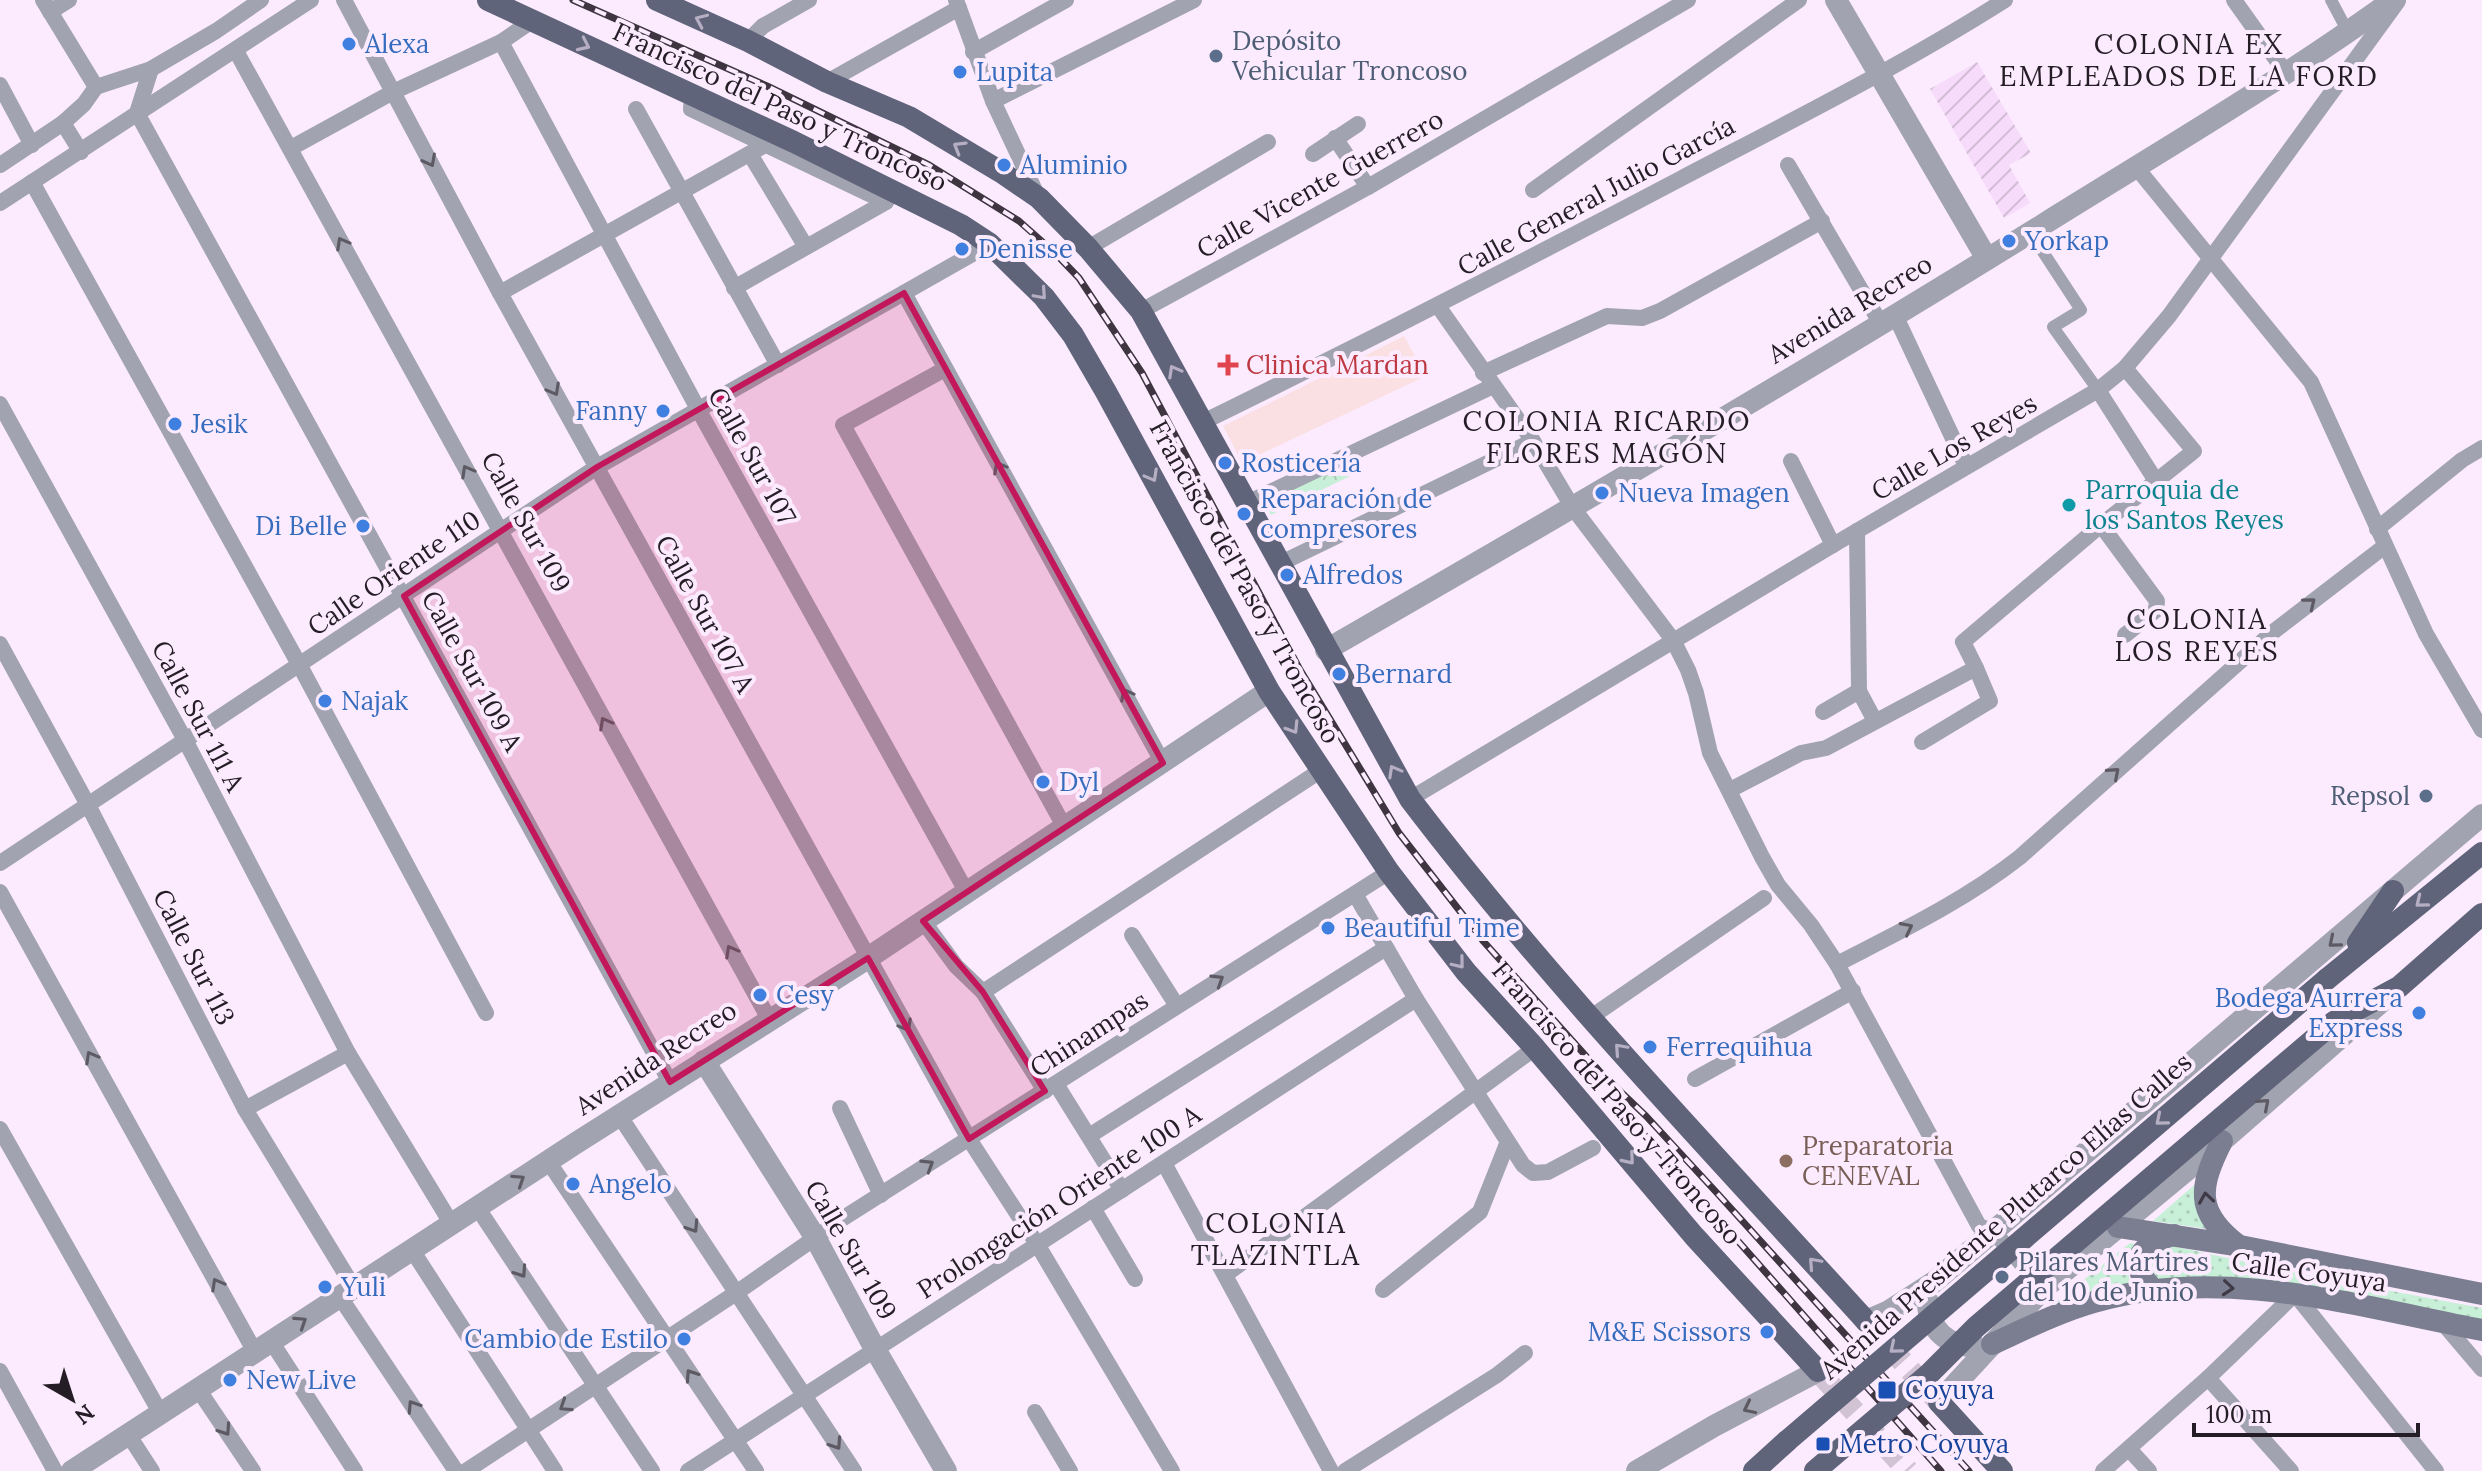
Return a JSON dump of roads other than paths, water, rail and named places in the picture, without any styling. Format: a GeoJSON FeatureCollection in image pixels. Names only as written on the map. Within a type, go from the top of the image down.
{"type":"FeatureCollection","features":[{"type":"Feature","properties":{"kind":"main road","name":"Francisco del Paso y Troncoso"},"geometry":{"type":"LineString","coordinates":[[488,0],[692,95],[832,167],[912,199],[990,244],[1044,297],[1073,335],[1269,691],[1389,872],[1466,972],[1535,1048],[1694,1236],[1818,1371]]}},
{"type":"Feature","properties":{"kind":"main road","name":"Francisco del Paso y Troncoso"},"geometry":{"type":"LineString","coordinates":[[657,0],[748,41],[827,82],[909,117],[1039,198],[1088,248],[1141,311],[1410,799],[1455,857],[1591,1017],[1866,1321]]}},
{"type":"Feature","properties":{"kind":"main road","name":"Avenida Presidente Plutarco Elías Calles"},"geometry":{"type":"LineString","coordinates":[[1754,1471],[2327,979],[2482,853]]}},
{"type":"Feature","properties":{"kind":"main road"},"geometry":{"type":"LineString","coordinates":[[2345,964],[2393,891]]}},
{"type":"Feature","properties":{"kind":"main road"},"geometry":{"type":"LineString","coordinates":[[1815,1471],[1928,1375],[1977,1326],[2334,1022],[2399,987],[2482,914]]}},
{"type":"Feature","properties":{"kind":"main road"},"geometry":{"type":"LineString","coordinates":[[2222,1141],[2205,1178],[2204,1198],[2216,1225],[2240,1246]]}},
{"type":"Feature","properties":{"kind":"main road","name":"Calle Coyuya"},"geometry":{"type":"LineString","coordinates":[[2118,1227],[2240,1246],[2482,1294]]}},
{"type":"Feature","properties":{"kind":"main road"},"geometry":{"type":"LineString","coordinates":[[2154,1290],[2139,1273],[2138,1262],[2143,1251],[2155,1241],[2176,1235]]}},
{"type":"Feature","properties":{"kind":"main road","name":"Calle Coyuya"},"geometry":{"type":"LineString","coordinates":[[1992,1344],[2094,1302],[2154,1290],[2206,1286],[2295,1294],[2482,1330]]}},
{"type":"Feature","properties":{"kind":"main road"},"geometry":{"type":"LineString","coordinates":[[1939,1402],[2002,1471]]}},
{"type":"Feature","properties":{"kind":"street"},"geometry":{"type":"LineString","coordinates":[[69,0],[46,6],[96,87]]}},
{"type":"Feature","properties":{"kind":"street"},"geometry":{"type":"LineString","coordinates":[[0,165],[63,123],[84,104],[96,87],[151,69],[261,0]]}},
{"type":"Feature","properties":{"kind":"street"},"geometry":{"type":"LineString","coordinates":[[0,203],[236,51],[290,6],[311,0]]}},
{"type":"Feature","properties":{"kind":"street","name":"Calle Sur 107 A"},"geometry":{"type":"LineString","coordinates":[[344,0],[500,293],[969,1139],[1037,1244],[1172,1471]]}},
{"type":"Feature","properties":{"kind":"street"},"geometry":{"type":"LineString","coordinates":[[748,41],[763,26],[809,0]]}},
{"type":"Feature","properties":{"kind":"street"},"geometry":{"type":"LineString","coordinates":[[973,52],[1066,0]]}},
{"type":"Feature","properties":{"kind":"street"},"geometry":{"type":"LineString","coordinates":[[993,101],[1194,0]]}},
{"type":"Feature","properties":{"kind":"street","name":"Calle Vicente Guerrero"},"geometry":{"type":"LineString","coordinates":[[1141,311],[1368,187],[1688,0]]}},
{"type":"Feature","properties":{"kind":"street"},"geometry":{"type":"LineString","coordinates":[[1533,190],[1799,0]]}},
{"type":"Feature","properties":{"kind":"street"},"geometry":{"type":"LineString","coordinates":[[1836,0],[1987,259]]}},
{"type":"Feature","properties":{"kind":"street","name":"Calle General Julio García"},"geometry":{"type":"LineString","coordinates":[[1203,422],[1438,306],[1922,52],[1984,6],[2005,0]]}},
{"type":"Feature","properties":{"kind":"street"},"geometry":{"type":"LineString","coordinates":[[2234,0],[2286,73]]}},
{"type":"Feature","properties":{"kind":"street"},"geometry":{"type":"LineString","coordinates":[[2331,0],[2348,32]]}},
{"type":"Feature","properties":{"kind":"street","name":"Avenida Recreo"},"geometry":{"type":"LineString","coordinates":[[1326,650],[1573,508],[1987,259],[2286,73],[2348,32],[2386,2]]}},
{"type":"Feature","properties":{"kind":"street","name":"Calle Los Reyes"},"geometry":{"type":"LineString","coordinates":[[1410,799],[2098,390],[2125,368],[2211,261],[2386,2]]}},
{"type":"Feature","properties":{"kind":"street"},"geometry":{"type":"LineString","coordinates":[[827,82],[957,4],[993,101],[1039,198]]}},
{"type":"Feature","properties":{"kind":"street"},"geometry":{"type":"LineString","coordinates":[[291,148],[393,92],[501,42],[532,21]]}},
{"type":"Feature","properties":{"kind":"street","name":"Calle Sur 107"},"geometry":{"type":"LineString","coordinates":[[501,42],[698,409],[966,891]]}},
{"type":"Feature","properties":{"kind":"street","name":"Calle Sur 109"},"geometry":{"type":"LineString","coordinates":[[236,51],[769,1019]]}},
{"type":"Feature","properties":{"kind":"street"},"geometry":{"type":"LineString","coordinates":[[137,113],[151,69]]}},
{"type":"Feature","properties":{"kind":"street"},"geometry":{"type":"LineString","coordinates":[[0,85],[32,145]]}},
{"type":"Feature","properties":{"kind":"street"},"geometry":{"type":"LineString","coordinates":[[692,95],[691,109],[758,149],[832,167],[886,202],[734,288]]}},
{"type":"Feature","properties":{"kind":"street"},"geometry":{"type":"LineString","coordinates":[[636,109],[778,365]]}},
{"type":"Feature","properties":{"kind":"street","name":"Calle Sur 109 A"},"geometry":{"type":"LineString","coordinates":[[137,113],[670,1082]]}},
{"type":"Feature","properties":{"kind":"street"},"geometry":{"type":"LineString","coordinates":[[63,123],[81,152]]}},
{"type":"Feature","properties":{"kind":"street"},"geometry":{"type":"LineString","coordinates":[[1313,154],[1358,124]]}},
{"type":"Feature","properties":{"kind":"street"},"geometry":{"type":"LineString","coordinates":[[1335,138],[1368,187]]}},
{"type":"Feature","properties":{"kind":"street"},"geometry":{"type":"LineString","coordinates":[[1088,248],[1268,142]]}},
{"type":"Feature","properties":{"kind":"street"},"geometry":{"type":"LineString","coordinates":[[500,293],[758,149]]}},
{"type":"Feature","properties":{"kind":"street"},"geometry":{"type":"LineString","coordinates":[[758,149],[806,247]]}},
{"type":"Feature","properties":{"kind":"street"},"geometry":{"type":"LineString","coordinates":[[1788,165],[1888,319],[1966,466]]}},
{"type":"Feature","properties":{"kind":"street"},"geometry":{"type":"LineString","coordinates":[[2136,167],[2311,382],[2426,634],[2482,730]]}},
{"type":"Feature","properties":{"kind":"street"},"geometry":{"type":"LineString","coordinates":[[32,182],[300,666],[486,1013]]}},
{"type":"Feature","properties":{"kind":"street"},"geometry":{"type":"LineString","coordinates":[[1247,503],[1607,316],[1642,318],[1660,311],[1822,221]]}},
{"type":"Feature","properties":{"kind":"street"},"geometry":{"type":"LineString","coordinates":[[2030,232],[2081,310],[2053,327],[2156,481]]}},
{"type":"Feature","properties":{"kind":"street","name":"Calle Oriente 110"},"geometry":{"type":"LineString","coordinates":[[0,863],[597,467],[990,244]]}},
{"type":"Feature","properties":{"kind":"street"},"geometry":{"type":"LineString","coordinates":[[904,293],[1163,763]]}},
{"type":"Feature","properties":{"kind":"street"},"geometry":{"type":"LineString","coordinates":[[1438,306],[1533,441],[1573,508],[1673,640],[1696,693],[1710,753],[1778,885],[1811,925],[1853,991],[1979,1226],[1994,1232],[2043,1289]]}},
{"type":"Feature","properties":{"kind":"street"},"geometry":{"type":"LineString","coordinates":[[1922,742],[1990,701],[1963,642],[2194,451],[2125,368]]}},
{"type":"Feature","properties":{"kind":"street"},"geometry":{"type":"LineString","coordinates":[[945,369],[843,425],[1065,828]]}},
{"type":"Feature","properties":{"kind":"street","name":"Calle Sur 111 A"},"geometry":{"type":"LineString","coordinates":[[0,404],[185,740],[348,1053],[451,1223]]}},
{"type":"Feature","properties":{"kind":"street"},"geometry":{"type":"LineString","coordinates":[[1279,564],[1533,441]]}},
{"type":"Feature","properties":{"kind":"street"},"geometry":{"type":"LineString","coordinates":[[2377,529],[2462,460],[2482,448]]}},
{"type":"Feature","properties":{"kind":"street"},"geometry":{"type":"LineString","coordinates":[[1791,461],[1833,545]]}},
{"type":"Feature","properties":{"kind":"street"},"geometry":{"type":"LineString","coordinates":[[2101,525],[2157,601],[2156,610],[2125,635]]}},
{"type":"Feature","properties":{"kind":"street"},"geometry":{"type":"LineString","coordinates":[[1857,531],[1859,691],[1875,721]]}},
{"type":"Feature","properties":{"kind":"street"},"geometry":{"type":"LineString","coordinates":[[1837,964],[1959,901],[1986,883],[2020,857],[2273,632],[2385,546]]}},
{"type":"Feature","properties":{"kind":"street","name":"Calle Sur 113"},"geometry":{"type":"LineString","coordinates":[[0,644],[88,805],[245,1109],[347,1292],[456,1471]]}},
{"type":"Feature","properties":{"kind":"street"},"geometry":{"type":"LineString","coordinates":[[1730,790],[1801,753],[1826,748],[1976,668]]}},
{"type":"Feature","properties":{"kind":"street","name":"Avenida Recreo"},"geometry":{"type":"LineString","coordinates":[[72,1471],[451,1223],[868,958],[1269,691]]}},
{"type":"Feature","properties":{"kind":"street"},"geometry":{"type":"LineString","coordinates":[[1823,712],[1859,691]]}},
{"type":"Feature","properties":{"kind":"street"},"geometry":{"type":"LineString","coordinates":[[983,992],[1320,771]]}},
{"type":"Feature","properties":{"kind":"street","name":"Avenida Presidente Plutarco Elías Calles"},"geometry":{"type":"LineString","coordinates":[[1866,1321],[1889,1311],[1934,1282],[2482,815]]}},
{"type":"Feature","properties":{"kind":"street","name":"Chinampas"},"geometry":{"type":"LineString","coordinates":[[466,1471],[736,1293],[815,1237],[1389,872]]}},
{"type":"Feature","properties":{"kind":"street"},"geometry":{"type":"LineString","coordinates":[[0,892],[263,1347],[355,1471]]}},
{"type":"Feature","properties":{"kind":"street"},"geometry":{"type":"LineString","coordinates":[[1355,894],[1416,999],[1523,1165],[1533,1173],[1548,1172],[1593,1148]]}},
{"type":"Feature","properties":{"kind":"street"},"geometry":{"type":"LineString","coordinates":[[1591,1017],[1764,898]]}},
{"type":"Feature","properties":{"kind":"street"},"geometry":{"type":"LineString","coordinates":[[923,921],[956,966],[983,992],[1050,1088],[1089,1136],[1122,1190]]}},
{"type":"Feature","properties":{"kind":"street"},"geometry":{"type":"LineString","coordinates":[[1132,935],[1177,1006]]}},
{"type":"Feature","properties":{"kind":"street"},"geometry":{"type":"LineString","coordinates":[[1089,1136],[1386,948]]}},
{"type":"Feature","properties":{"kind":"street"},"geometry":{"type":"LineString","coordinates":[[1939,1402],[2043,1289],[2222,1141],[2399,987]]}},
{"type":"Feature","properties":{"kind":"street"},"geometry":{"type":"LineString","coordinates":[[1695,1079],[1853,991]]}},
{"type":"Feature","properties":{"kind":"street","name":"Prolongación Oriente 100 A"},"geometry":{"type":"LineString","coordinates":[[688,1471],[1416,999]]}},
{"type":"Feature","properties":{"kind":"street"},"geometry":{"type":"LineString","coordinates":[[1225,1275],[1535,1048]]}},
{"type":"Feature","properties":{"kind":"street"},"geometry":{"type":"LineString","coordinates":[[245,1109],[348,1053]]}},
{"type":"Feature","properties":{"kind":"street","name":"Calle Sur 109"},"geometry":{"type":"LineString","coordinates":[[704,1061],[815,1237],[946,1471]]}},
{"type":"Feature","properties":{"kind":"street"},"geometry":{"type":"LineString","coordinates":[[840,1108],[881,1195]]}},
{"type":"Feature","properties":{"kind":"street"},"geometry":{"type":"LineString","coordinates":[[619,1115],[854,1471]]}},
{"type":"Feature","properties":{"kind":"street"},"geometry":{"type":"LineString","coordinates":[[0,1129],[161,1414]]}},
{"type":"Feature","properties":{"kind":"street"},"geometry":{"type":"LineString","coordinates":[[1383,1290],[1480,1212],[1507,1144]]}},
{"type":"Feature","properties":{"kind":"street"},"geometry":{"type":"LineString","coordinates":[[548,1161],[756,1471]]}},
{"type":"Feature","properties":{"kind":"street"},"geometry":{"type":"LineString","coordinates":[[1164,1163],[1331,1471]]}},
{"type":"Feature","properties":{"kind":"street"},"geometry":{"type":"LineString","coordinates":[[477,1207],[652,1471]]}},
{"type":"Feature","properties":{"kind":"street"},"geometry":{"type":"LineString","coordinates":[[1093,1208],[1135,1279]]}},
{"type":"Feature","properties":{"kind":"street"},"geometry":{"type":"LineString","coordinates":[[412,1250],[555,1471]]}},
{"type":"Feature","properties":{"kind":"street"},"geometry":{"type":"LineString","coordinates":[[1934,1282],[1928,1308],[1938,1332],[1959,1345],[1992,1344]]}},
{"type":"Feature","properties":{"kind":"street"},"geometry":{"type":"LineString","coordinates":[[2103,1471],[2208,1378],[2295,1294],[2436,1471]]}},
{"type":"Feature","properties":{"kind":"street"},"geometry":{"type":"LineString","coordinates":[[2442,1322],[2482,1369]]}},
{"type":"Feature","properties":{"kind":"street"},"geometry":{"type":"LineString","coordinates":[[1345,1471],[1497,1375],[1525,1353]]}},
{"type":"Feature","properties":{"kind":"street"},"geometry":{"type":"LineString","coordinates":[[0,1371],[55,1471]]}},
{"type":"Feature","properties":{"kind":"street","name":"Avenida Presidente Plutarco Elías Calles"},"geometry":{"type":"LineString","coordinates":[[1652,1468],[1818,1371]]}},
{"type":"Feature","properties":{"kind":"street"},"geometry":{"type":"LineString","coordinates":[[2208,1378],[2291,1471]]}},
{"type":"Feature","properties":{"kind":"street"},"geometry":{"type":"LineString","coordinates":[[198,1389],[253,1471]]}},
{"type":"Feature","properties":{"kind":"street"},"geometry":{"type":"LineString","coordinates":[[1035,1412],[1070,1471]]}},
{"type":"Feature","properties":{"kind":"street"},"geometry":{"type":"LineString","coordinates":[[128,1434],[152,1471]]}},
{"type":"Feature","properties":{"kind":"street"},"geometry":{"type":"LineString","coordinates":[[2129,1449],[2149,1471]]}},
{"type":"Feature","properties":{"kind":"tunnel"},"geometry":{"type":"LineString","coordinates":[[1866,1321],[1939,1402]]}},
{"type":"Feature","properties":{"kind":"tunnel"},"geometry":{"type":"LineString","coordinates":[[1818,1371],[1908,1471]]}},
{"type":"Feature","properties":{"kind":"railway"},"geometry":{"type":"LineString","coordinates":[[573,0],[767,86],[929,165],[1019,221],[1079,278],[1142,373],[1299,668],[1399,833],[1484,942],[1969,1471]]}},
{"type":"Feature","properties":{"kind":"railway"},"geometry":{"type":"LineString","coordinates":[[1610,1096],[1941,1471]]}},
{"type":"Feature","properties":{"kind":"place","name":"Alexa"},"geometry":{"type":"Point","coordinates":[349,44]}},
{"type":"Feature","properties":{"kind":"place","name":"Depósito Vehicular Troncoso"},"geometry":{"type":"Point","coordinates":[1216,56]}},
{"type":"Feature","properties":{"kind":"place","name":"Lupita"},"geometry":{"type":"Point","coordinates":[960,72]}},
{"type":"Feature","properties":{"kind":"place","name":"Aluminio"},"geometry":{"type":"Point","coordinates":[1004,165]}},
{"type":"Feature","properties":{"kind":"place","name":"Yorkap"},"geometry":{"type":"Point","coordinates":[2009,241]}},
{"type":"Feature","properties":{"kind":"place","name":"Denisse"},"geometry":{"type":"Point","coordinates":[962,249]}},
{"type":"Feature","properties":{"kind":"place","name":"Clinica Mardan"},"geometry":{"type":"Point","coordinates":[1228,365]}},
{"type":"Feature","properties":{"kind":"place","name":"Fanny"},"geometry":{"type":"Point","coordinates":[663,411]}},
{"type":"Feature","properties":{"kind":"place","name":"Jesik"},"geometry":{"type":"Point","coordinates":[175,424]}},
{"type":"Feature","properties":{"kind":"place","name":"Rosticería"},"geometry":{"type":"Point","coordinates":[1225,463]}},
{"type":"Feature","properties":{"kind":"place","name":"Nueva Imagen"},"geometry":{"type":"Point","coordinates":[1602,493]}},
{"type":"Feature","properties":{"kind":"place","name":"Parroquia de los Santos Reyes"},"geometry":{"type":"Point","coordinates":[2069,505]}},
{"type":"Feature","properties":{"kind":"place","name":"Reparación de compresores"},"geometry":{"type":"Point","coordinates":[1244,514]}},
{"type":"Feature","properties":{"kind":"place","name":"Di Belle"},"geometry":{"type":"Point","coordinates":[363,526]}},
{"type":"Feature","properties":{"kind":"place","name":"Alfredos"},"geometry":{"type":"Point","coordinates":[1287,575]}},
{"type":"Feature","properties":{"kind":"place","name":"Bernard"},"geometry":{"type":"Point","coordinates":[1339,674]}},
{"type":"Feature","properties":{"kind":"place","name":"Najak"},"geometry":{"type":"Point","coordinates":[325,701]}},
{"type":"Feature","properties":{"kind":"place","name":"Dyl"},"geometry":{"type":"Point","coordinates":[1043,782]}},
{"type":"Feature","properties":{"kind":"place","name":"Repsol"},"geometry":{"type":"Point","coordinates":[2426,796]}},
{"type":"Feature","properties":{"kind":"place","name":"Beautiful Time"},"geometry":{"type":"Point","coordinates":[1328,928]}},
{"type":"Feature","properties":{"kind":"place","name":"Cesy"},"geometry":{"type":"Point","coordinates":[760,995]}},
{"type":"Feature","properties":{"kind":"place","name":"Bodega Aurrera Express"},"geometry":{"type":"Point","coordinates":[2419,1013]}},
{"type":"Feature","properties":{"kind":"place","name":"Ferrequihua"},"geometry":{"type":"Point","coordinates":[1650,1047]}},
{"type":"Feature","properties":{"kind":"place","name":"Preparatoria CENEVAL"},"geometry":{"type":"Point","coordinates":[1786,1161]}},
{"type":"Feature","properties":{"kind":"place","name":"Angelo"},"geometry":{"type":"Point","coordinates":[573,1184]}},
{"type":"Feature","properties":{"kind":"place","name":"Pilares Mártires del 10 de Junio"},"geometry":{"type":"Point","coordinates":[2002,1277]}},
{"type":"Feature","properties":{"kind":"place","name":"Yuli"},"geometry":{"type":"Point","coordinates":[325,1287]}},
{"type":"Feature","properties":{"kind":"place","name":"M&E Scissors"},"geometry":{"type":"Point","coordinates":[1767,1332]}},
{"type":"Feature","properties":{"kind":"place","name":"Cambio de Estilo"},"geometry":{"type":"Point","coordinates":[684,1339]}},
{"type":"Feature","properties":{"kind":"place","name":"New Live"},"geometry":{"type":"Point","coordinates":[230,1380]}},
{"type":"Feature","properties":{"kind":"place","name":"Coyuya"},"geometry":{"type":"Point","coordinates":[1887,1390]}},
{"type":"Feature","properties":{"kind":"place","name":"Metro Coyuya"},"geometry":{"type":"Point","coordinates":[1823,1444]}},
{"type":"Feature","properties":{"kind":"district","name":"COLONIA EX EMPLEADOS DE LA FORD"},"geometry":{"type":"Point","coordinates":[2189,60]}},
{"type":"Feature","properties":{"kind":"district","name":"COLONIA RICARDO FLORES MAGÓN"},"geometry":{"type":"Point","coordinates":[1607,437]}},
{"type":"Feature","properties":{"kind":"district","name":"COLONIA LOS REYES"},"geometry":{"type":"Point","coordinates":[2197,635]}},
{"type":"Feature","properties":{"kind":"district","name":"COLONIA TLAZINTLA"},"geometry":{"type":"Point","coordinates":[1276,1239]}}]}
